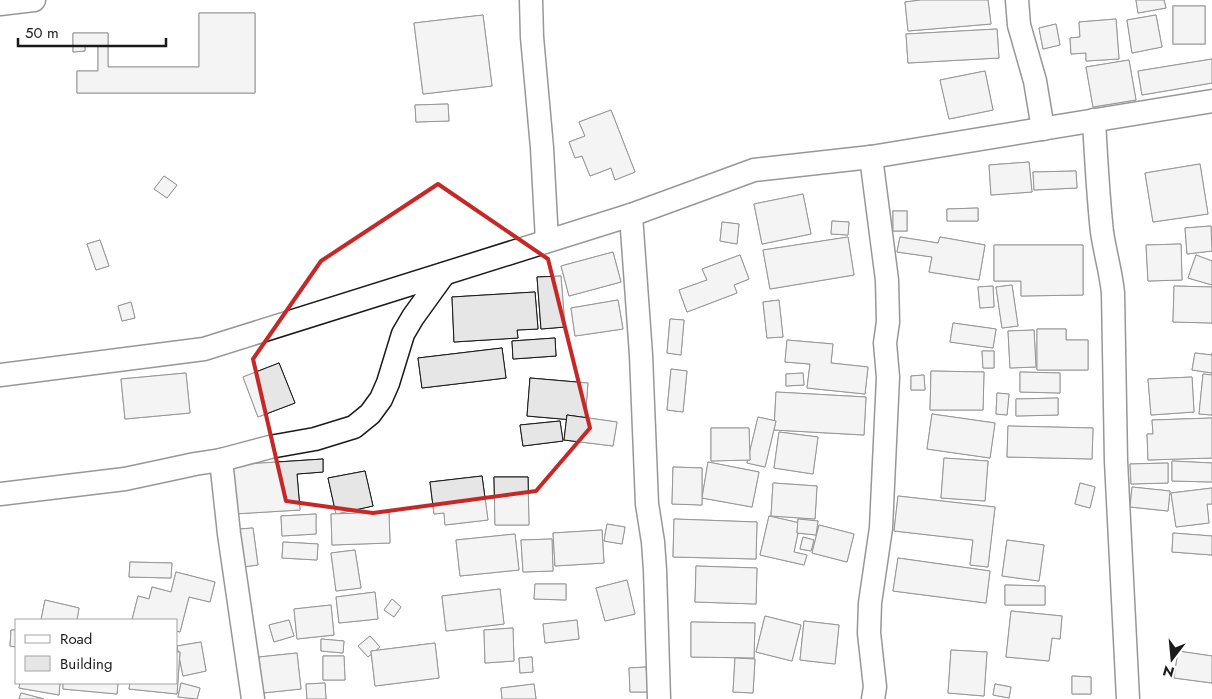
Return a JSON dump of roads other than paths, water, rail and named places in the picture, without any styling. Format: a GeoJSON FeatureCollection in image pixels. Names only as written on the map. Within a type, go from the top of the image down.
{"type":"FeatureCollection","features":[{"type":"Feature","properties":{"kind":"street"},"geometry":{"type":"LineString","coordinates":[[0,4],[34,0]]}},
{"type":"Feature","properties":{"kind":"street"},"geometry":{"type":"LineString","coordinates":[[531,0],[547,241]]}},
{"type":"Feature","properties":{"kind":"street"},"geometry":{"type":"LineString","coordinates":[[1017,0],[1019,25],[1035,81],[1042,128]]}},
{"type":"Feature","properties":{"kind":"street"},"geometry":{"type":"LineString","coordinates":[[0,375],[204,349],[632,215],[754,170],[871,157],[1212,101]]}},
{"type":"Feature","properties":{"kind":"street"},"geometry":{"type":"LineString","coordinates":[[1094,120],[1099,204],[1106,261],[1111,276],[1113,293],[1116,462],[1128,699]]}},
{"type":"Feature","properties":{"kind":"street"},"geometry":{"type":"LineString","coordinates":[[871,157],[887,280],[888,322],[885,344],[888,377],[881,528],[870,603],[869,632],[875,687],[874,699]]}},
{"type":"Feature","properties":{"kind":"street"},"geometry":{"type":"LineString","coordinates":[[632,215],[641,355],[647,504],[655,570],[659,699]]}},
{"type":"Feature","properties":{"kind":"street"},"geometry":{"type":"LineString","coordinates":[[0,494],[126,479],[315,439],[354,427],[370,414],[381,399],[388,384],[403,334],[444,274]]}},
{"type":"Feature","properties":{"kind":"street"},"geometry":{"type":"LineString","coordinates":[[221,460],[228,534],[253,699]]}}]}
